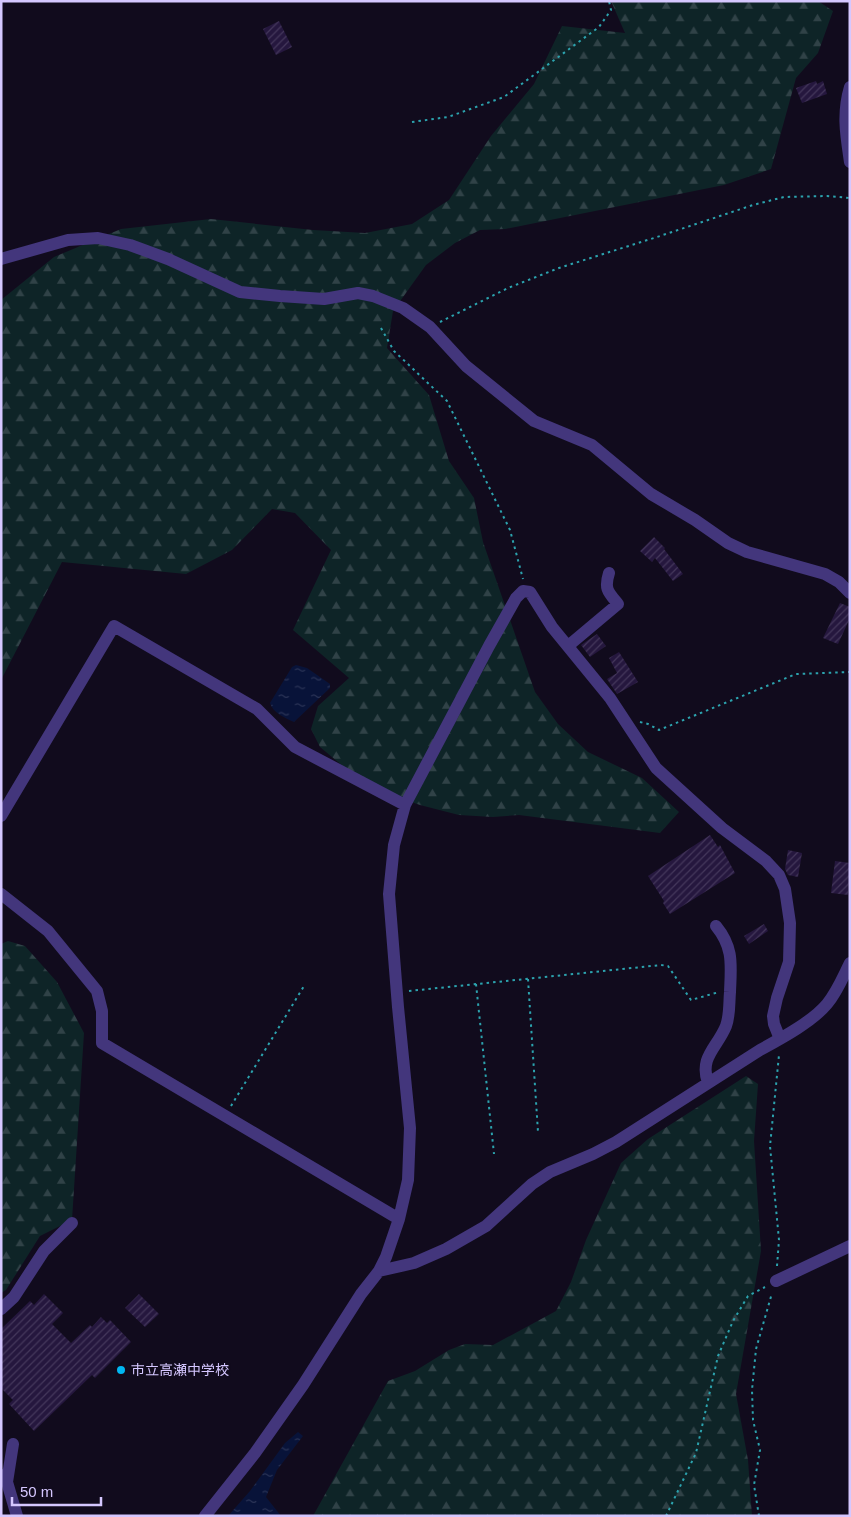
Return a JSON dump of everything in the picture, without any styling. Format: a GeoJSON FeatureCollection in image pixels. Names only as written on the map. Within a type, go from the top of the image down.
{"type":"FeatureCollection","features":[{"type":"Feature","properties":{"kind":"street"},"geometry":{"type":"LineString","coordinates":[[850,87],[845,103],[845,126],[850,162]]}},
{"type":"Feature","properties":{"kind":"street"},"geometry":{"type":"LineString","coordinates":[[1,260],[68,240],[98,238],[130,244],[240,292],[324,298],[358,293],[372,296],[403,308],[430,327],[466,366],[534,422],[592,445],[651,494],[695,520],[728,543],[747,552],[825,574],[850,593]]}},
{"type":"Feature","properties":{"kind":"street"},"geometry":{"type":"LineString","coordinates":[[568,646],[618,604],[607,591],[606,580],[609,573]]}},
{"type":"Feature","properties":{"kind":"street"},"geometry":{"type":"LineString","coordinates":[[205,1516],[255,1453],[318,1362],[361,1294],[379,1271],[386,1257],[399,1219],[408,1180],[410,1128],[396,993],[390,894],[394,844],[405,805],[511,606],[521,593],[530,592],[552,627],[610,698],[656,768],[722,828],[766,861],[779,876],[785,889],[790,923],[788,962],[773,1016],[780,1039]]}},
{"type":"Feature","properties":{"kind":"street"},"geometry":{"type":"LineString","coordinates":[[1,816],[114,626],[257,709],[295,747],[405,805]]}},
{"type":"Feature","properties":{"kind":"street"},"geometry":{"type":"LineString","coordinates":[[1,894],[48,931],[97,991],[102,1011],[102,1042],[399,1219]]}},
{"type":"Feature","properties":{"kind":"street"},"geometry":{"type":"LineString","coordinates":[[708,1083],[705,1072],[706,1064],[727,1023],[732,968],[724,935],[716,926]]}},
{"type":"Feature","properties":{"kind":"street"},"geometry":{"type":"LineString","coordinates":[[379,1271],[414,1262],[446,1249],[486,1226],[532,1184],[550,1172],[616,1142],[780,1039],[824,1008],[850,964]]}},
{"type":"Feature","properties":{"kind":"street"},"geometry":{"type":"LineString","coordinates":[[1,1309],[14,1297],[44,1251],[72,1223]]}},
{"type":"Feature","properties":{"kind":"street"},"geometry":{"type":"LineString","coordinates":[[776,1281],[850,1246]]}},
{"type":"Feature","properties":{"kind":"street"},"geometry":{"type":"LineString","coordinates":[[13,1444],[4,1479],[17,1516]]}},
{"type":"Feature","properties":{"kind":"path"},"geometry":{"type":"LineString","coordinates":[[412,122],[448,117],[504,96],[599,26],[611,10],[609,1]]}},
{"type":"Feature","properties":{"kind":"path"},"geometry":{"type":"LineString","coordinates":[[430,327],[508,288],[558,268],[753,205],[784,197],[827,196],[850,198]]}},
{"type":"Feature","properties":{"kind":"path"},"geometry":{"type":"LineString","coordinates":[[381,328],[394,351],[447,401],[510,530],[526,591]]}},
{"type":"Feature","properties":{"kind":"path"},"geometry":{"type":"LineString","coordinates":[[629,727],[640,722],[659,730],[796,674],[850,672]]}},
{"type":"Feature","properties":{"kind":"path"},"geometry":{"type":"LineString","coordinates":[[396,993],[662,966],[668,966],[672,970],[690,1000],[730,988]]}},
{"type":"Feature","properties":{"kind":"path"},"geometry":{"type":"LineString","coordinates":[[528,979],[538,1132]]}},
{"type":"Feature","properties":{"kind":"path"},"geometry":{"type":"LineString","coordinates":[[476,984],[494,1154]]}},
{"type":"Feature","properties":{"kind":"path"},"geometry":{"type":"LineString","coordinates":[[225,1116],[304,986]]}},
{"type":"Feature","properties":{"kind":"path"},"geometry":{"type":"LineString","coordinates":[[759,1516],[754,1485],[760,1450],[753,1420],[753,1364],[776,1281],[779,1240],[770,1146],[780,1039]]}},
{"type":"Feature","properties":{"kind":"path"},"geometry":{"type":"LineString","coordinates":[[666,1516],[696,1453],[718,1356],[733,1321],[748,1296],[776,1281]]}},
{"type":"Feature","properties":{"kind":"green space"},"geometry":{"type":"Polygon","coordinates":[[[611,1],[818,1],[833,11],[818,53],[796,78],[771,169],[724,185],[505,229],[480,230],[455,243],[426,265],[393,311],[387,348],[429,395],[449,461],[474,498],[483,542],[535,692],[558,724],[588,752],[642,778],[679,812],[660,833],[519,815],[493,817],[459,815],[420,805],[368,787],[320,747],[311,729],[318,706],[349,678],[293,630],[331,550],[295,513],[272,509],[232,550],[186,574],[62,562],[1,680],[1,300],[54,257],[121,229],[211,219],[313,230],[365,233],[412,224],[449,200],[491,136],[534,84],[562,26],[625,33],[611,1]]]}},
{"type":"Feature","properties":{"kind":"green space"},"geometry":{"type":"Polygon","coordinates":[[[8,941],[25,946],[57,982],[84,1033],[72,1220],[40,1236],[6,1290],[1,1293],[1,944],[8,941]]]}},
{"type":"Feature","properties":{"kind":"green space"},"geometry":{"type":"Polygon","coordinates":[[[746,1076],[758,1084],[754,1141],[761,1251],[736,1394],[748,1460],[752,1516],[313,1516],[388,1381],[415,1371],[449,1350],[465,1344],[493,1345],[556,1311],[571,1282],[586,1240],[621,1163],[648,1139],[746,1076]]]}},
{"type":"Feature","properties":{"kind":"water"},"geometry":{"type":"Polygon","coordinates":[[[296,665],[307,668],[330,684],[330,688],[294,722],[283,717],[270,703],[292,667],[296,665]]]}},
{"type":"Feature","properties":{"kind":"water"},"geometry":{"type":"Polygon","coordinates":[[[298,1432],[303,1436],[277,1470],[266,1497],[281,1516],[228,1516],[250,1491],[285,1443],[298,1432]]]}},
{"type":"Feature","properties":{"kind":"building"},"geometry":{"type":"Polygon","coordinates":[[[279,21],[292,47],[276,55],[263,29],[279,21]]]}},
{"type":"Feature","properties":{"kind":"building"},"geometry":{"type":"Polygon","coordinates":[[[816,81],[817,84],[823,81],[827,94],[802,103],[796,88],[816,81]]]}},
{"type":"Feature","properties":{"kind":"building"},"geometry":{"type":"Polygon","coordinates":[[[654,537],[665,548],[683,574],[673,581],[655,558],[652,562],[640,551],[654,537]]]}},
{"type":"Feature","properties":{"kind":"building"},"geometry":{"type":"Polygon","coordinates":[[[840,603],[850,607],[850,618],[838,644],[823,638],[840,603]]]}},
{"type":"Feature","properties":{"kind":"building"},"geometry":{"type":"Polygon","coordinates":[[[597,634],[606,646],[590,657],[581,645],[597,634]]]}},
{"type":"Feature","properties":{"kind":"building"},"geometry":{"type":"Polygon","coordinates":[[[619,652],[638,682],[617,694],[607,679],[617,673],[609,658],[619,652]]]}},
{"type":"Feature","properties":{"kind":"building"},"geometry":{"type":"Polygon","coordinates":[[[710,835],[718,847],[720,845],[735,873],[670,914],[648,876],[710,835]]]}},
{"type":"Feature","properties":{"kind":"building"},"geometry":{"type":"Polygon","coordinates":[[[788,850],[802,853],[798,877],[788,875],[785,869],[788,850]]]}},
{"type":"Feature","properties":{"kind":"building"},"geometry":{"type":"Polygon","coordinates":[[[835,861],[850,863],[848,895],[831,893],[835,861]]]}},
{"type":"Feature","properties":{"kind":"building"},"geometry":{"type":"Polygon","coordinates":[[[764,924],[768,931],[749,944],[744,936],[764,924]]]}},
{"type":"Feature","properties":{"kind":"building"},"geometry":{"type":"Polygon","coordinates":[[[44,1294],[63,1313],[52,1324],[71,1343],[90,1325],[92,1327],[101,1317],[107,1323],[110,1320],[131,1342],[95,1378],[92,1375],[34,1431],[9,1404],[13,1400],[1,1388],[1,1329],[30,1301],[34,1305],[44,1294]]]}},
{"type":"Feature","properties":{"kind":"building"},"geometry":{"type":"Polygon","coordinates":[[[139,1294],[159,1314],[145,1327],[125,1308],[139,1294]]]}},
{"type":"Feature","properties":{"kind":"place","name":"市立高瀬中学校"},"geometry":{"type":"Point","coordinates":[121,1370]}}]}
